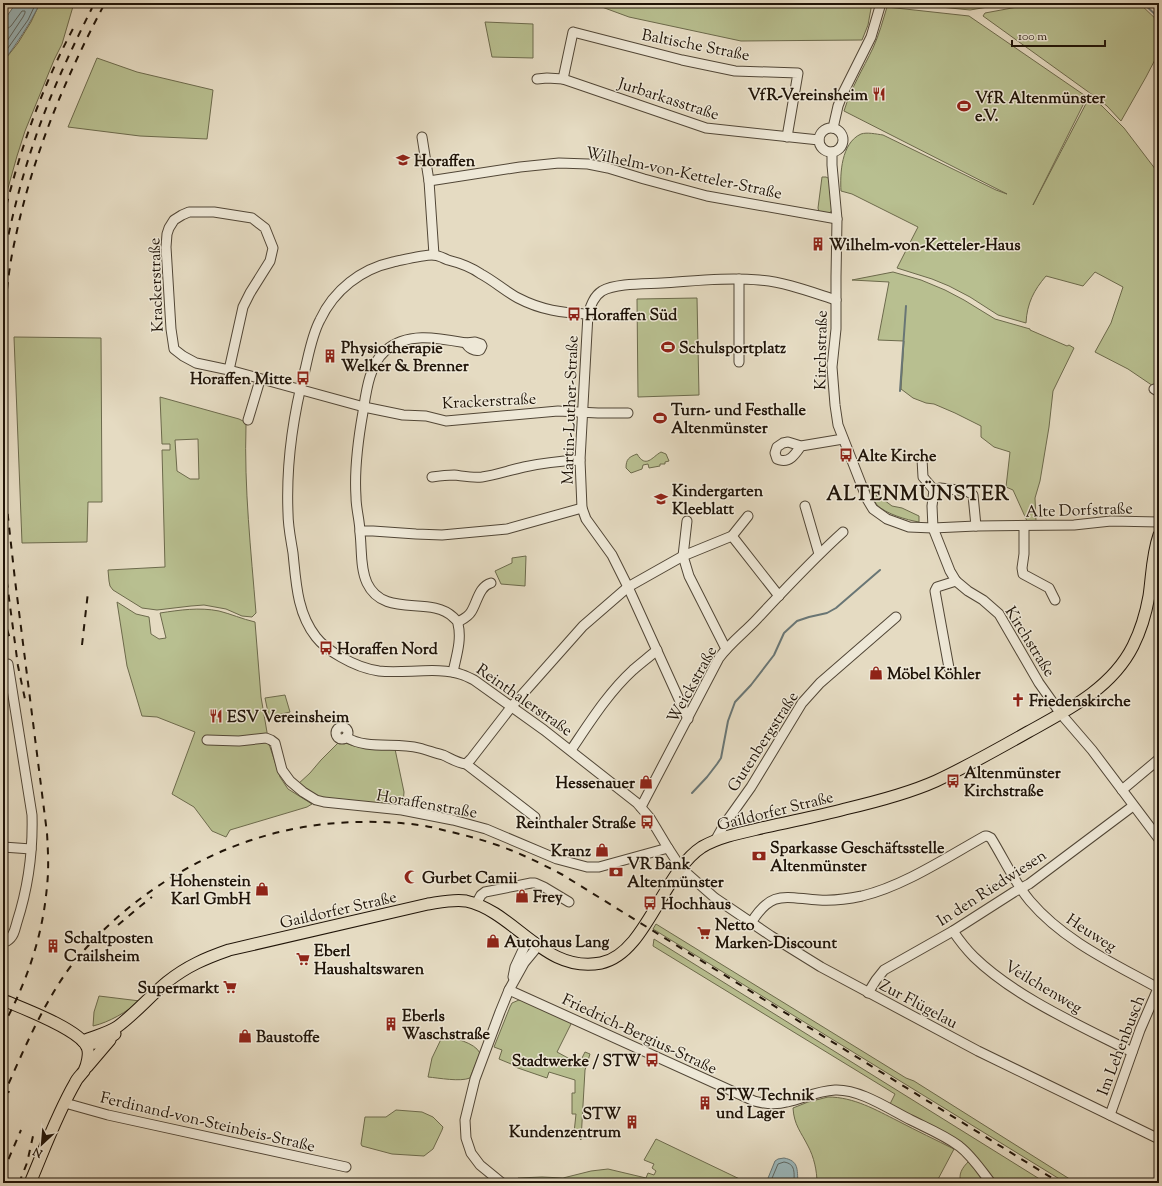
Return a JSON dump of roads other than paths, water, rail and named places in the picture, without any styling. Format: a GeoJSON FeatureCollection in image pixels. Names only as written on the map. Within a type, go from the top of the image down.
{"type":"FeatureCollection","features":[{"type":"Feature","properties":{"kind":"main road","name":"Gaildorfer Straße"},"geometry":{"type":"LineString","coordinates":[[83,1041],[93,1036],[105,1033],[115,1027],[176,975],[203,959],[230,950],[428,904],[458,900],[476,904],[497,916],[538,946],[556,957],[571,963],[582,965],[603,963],[613,959],[630,945],[642,929],[690,856],[703,847],[715,841],[745,832],[867,804],[938,780],[1061,714],[1092,693],[1118,671],[1128,655],[1144,620],[1154,554],[1159,535]]}},
{"type":"Feature","properties":{"kind":"main road","name":"Gaildorfer Straße"},"geometry":{"type":"LineString","coordinates":[[83,1041],[94,1044],[107,1040],[134,1018],[159,989]]}},
{"type":"Feature","properties":{"kind":"main road"},"geometry":{"type":"LineString","coordinates":[[3,1000],[73,1032],[87,1047],[88,1051],[84,1070]]}},
{"type":"Feature","properties":{"kind":"main road","name":"Gaildorfer Straße"},"geometry":{"type":"LineString","coordinates":[[75,1082],[115,1034]]}},
{"type":"Feature","properties":{"kind":"main road"},"geometry":{"type":"LineString","coordinates":[[30,1183],[75,1082],[80,1066],[83,1041]]}},
{"type":"Feature","properties":{"kind":"street"},"geometry":{"type":"LineString","coordinates":[[832,128],[843,93],[871,37],[881,3]]}},
{"type":"Feature","properties":{"kind":"street","name":"Baltische Straße"},"geometry":{"type":"LineString","coordinates":[[563,79],[573,32],[682,60],[735,71],[798,73],[787,137]]}},
{"type":"Feature","properties":{"kind":"street","name":"Jurbarkasstraße"},"geometry":{"type":"LineString","coordinates":[[537,79],[563,79],[706,128],[819,140]]}},
{"type":"Feature","properties":{"kind":"street"},"geometry":{"type":"LineString","coordinates":[[832,128],[836,129],[842,135],[843,143],[839,150],[827,152],[821,147],[819,140],[820,136],[825,130],[832,128]]}},
{"type":"Feature","properties":{"kind":"street"},"geometry":{"type":"LineString","coordinates":[[422,137],[429,181],[434,255]]}},
{"type":"Feature","properties":{"kind":"street","name":"Kirchstraße"},"geometry":{"type":"LineString","coordinates":[[832,152],[837,219],[836,329],[832,367],[835,405],[838,425],[866,499],[873,509],[887,519],[909,527],[933,528],[950,571],[956,581],[968,592],[983,600],[999,614],[1039,683],[1061,714],[1092,750],[1159,839]]}},
{"type":"Feature","properties":{"kind":"street","name":"Wilhelm-von-Ketteler-Straße"},"geometry":{"type":"LineString","coordinates":[[429,181],[520,167],[559,163],[588,164],[608,168],[707,196],[837,219]]}},
{"type":"Feature","properties":{"kind":"street","name":"Krackerstraße"},"geometry":{"type":"LineString","coordinates":[[228,370],[243,307],[270,261],[273,248],[265,228],[252,218],[214,212],[189,212],[182,214],[174,220],[167,234],[166,247],[171,329],[174,349],[196,363],[228,370],[260,380],[364,407],[403,415],[426,416],[446,421],[558,411],[628,413]]}},
{"type":"Feature","properties":{"kind":"street","name":"Reinthalerstraße"},"geometry":{"type":"LineString","coordinates":[[588,314],[561,313],[538,306],[519,298],[468,266],[434,255],[402,260],[378,266],[354,279],[344,287],[334,298],[320,320],[308,356],[292,435],[288,482],[288,514],[294,574],[298,597],[304,614],[316,637],[326,648],[347,661],[377,671],[453,672],[463,674],[474,680],[571,750],[641,807],[650,818],[681,868]]}},
{"type":"Feature","properties":{"kind":"street"},"geometry":{"type":"LineString","coordinates":[[738,279],[739,362]]}},
{"type":"Feature","properties":{"kind":"street","name":"Martin-Luther-Straße"},"geometry":{"type":"LineString","coordinates":[[688,719],[612,554],[586,519],[582,508],[580,460],[588,314],[590,306],[594,299],[603,291],[624,285],[738,279],[778,283],[836,300]]}},
{"type":"Feature","properties":{"kind":"street"},"geometry":{"type":"LineString","coordinates":[[453,672],[460,633],[458,622],[442,609],[431,606],[407,606],[387,601],[373,592],[367,582],[363,565],[356,497],[356,466],[358,442],[364,407],[364,396],[374,366],[380,356],[399,342],[416,338],[466,343]]}},
{"type":"Feature","properties":{"kind":"street"},"geometry":{"type":"LineString","coordinates":[[248,420],[260,380]]}},
{"type":"Feature","properties":{"kind":"street"},"geometry":{"type":"LineString","coordinates":[[801,446],[843,439]]}},
{"type":"Feature","properties":{"kind":"street"},"geometry":{"type":"LineString","coordinates":[[922,459],[923,477],[934,490],[932,506],[933,528]]}},
{"type":"Feature","properties":{"kind":"street"},"geometry":{"type":"LineString","coordinates":[[432,477],[455,475],[480,477],[552,462],[580,460]]}},
{"type":"Feature","properties":{"kind":"street"},"geometry":{"type":"LineString","coordinates":[[934,490],[940,488],[968,491],[973,495],[976,526]]}},
{"type":"Feature","properties":{"kind":"street"},"geometry":{"type":"LineString","coordinates":[[805,506],[819,554]]}},
{"type":"Feature","properties":{"kind":"street"},"geometry":{"type":"LineString","coordinates":[[360,531],[442,535],[507,529],[582,508]]}},
{"type":"Feature","properties":{"kind":"street"},"geometry":{"type":"LineString","coordinates":[[466,764],[512,706],[583,626],[628,587],[683,556],[732,536],[748,516]]}},
{"type":"Feature","properties":{"kind":"street"},"geometry":{"type":"LineString","coordinates":[[687,521],[683,556],[689,576],[726,649]]}},
{"type":"Feature","properties":{"kind":"street","name":"Alte Dorfstraße"},"geometry":{"type":"LineString","coordinates":[[933,528],[1074,525],[1112,521],[1159,522]]}},
{"type":"Feature","properties":{"kind":"street"},"geometry":{"type":"LineString","coordinates":[[1024,526],[1023,574],[1049,588],[1055,600]]}},
{"type":"Feature","properties":{"kind":"street","name":"Weickstraße"},"geometry":{"type":"LineString","coordinates":[[641,807],[719,658],[819,554],[843,532]]}},
{"type":"Feature","properties":{"kind":"street"},"geometry":{"type":"LineString","coordinates":[[732,536],[779,596]]}},
{"type":"Feature","properties":{"kind":"street"},"geometry":{"type":"LineString","coordinates":[[949,668],[935,591],[937,587],[956,581]]}},
{"type":"Feature","properties":{"kind":"street"},"geometry":{"type":"LineString","coordinates":[[458,622],[465,619],[471,612],[482,588],[486,584],[491,583]]}},
{"type":"Feature","properties":{"kind":"street","name":"Gutenbergstraße"},"geometry":{"type":"LineString","coordinates":[[715,841],[724,825],[751,787],[802,703],[820,683],[896,617]]}},
{"type":"Feature","properties":{"kind":"street"},"geometry":{"type":"LineString","coordinates":[[571,750],[612,692],[633,670],[657,650]]}},
{"type":"Feature","properties":{"kind":"street"},"geometry":{"type":"LineString","coordinates":[[3,665],[8,664],[32,815],[31,849],[24,901],[13,936],[7,941],[3,940]]}},
{"type":"Feature","properties":{"kind":"street"},"geometry":{"type":"LineString","coordinates":[[346,737],[366,744],[399,745],[418,748],[444,756],[462,764],[466,764],[536,817]]}},
{"type":"Feature","properties":{"kind":"street","name":"Horaffenstraße"},"geometry":{"type":"LineString","coordinates":[[207,740],[239,741],[263,738],[271,740],[275,743],[285,776],[303,792],[316,800],[335,804],[402,810],[453,820],[486,829],[557,859],[587,867],[599,867],[668,848]]}},
{"type":"Feature","properties":{"kind":"street"},"geometry":{"type":"LineString","coordinates":[[1122,790],[1159,759]]}},
{"type":"Feature","properties":{"kind":"street","name":"In den Riedwiesen"},"geometry":{"type":"LineString","coordinates":[[868,993],[884,970],[953,931],[1028,884],[1133,806]]}},
{"type":"Feature","properties":{"kind":"street","name":"Heuweg"},"geometry":{"type":"LineString","coordinates":[[751,923],[762,907],[774,899],[790,897],[833,900],[846,899],[880,891],[926,869],[985,836],[992,838],[1021,888],[1030,901],[1044,916],[1067,936],[1096,954],[1158,987]]}},
{"type":"Feature","properties":{"kind":"street"},"geometry":{"type":"LineString","coordinates":[[3,847],[31,849]]}},
{"type":"Feature","properties":{"kind":"street","name":"Zur Flügelau"},"geometry":{"type":"LineString","coordinates":[[681,868],[715,898],[797,953],[868,993],[978,1051],[1159,1139]]}},
{"type":"Feature","properties":{"kind":"street"},"geometry":{"type":"LineString","coordinates":[[476,904],[481,895],[489,891],[531,883],[544,887],[569,902]]}},
{"type":"Feature","properties":{"kind":"street","name":"Veilchenweg"},"geometry":{"type":"LineString","coordinates":[[953,931],[974,957],[1017,990],[1070,1020],[1132,1052]]}},
{"type":"Feature","properties":{"kind":"street"},"geometry":{"type":"LineString","coordinates":[[502,1183],[486,1171],[475,1159],[466,1138],[465,1120],[474,1083],[486,1047],[509,990],[515,967],[528,939]]}},
{"type":"Feature","properties":{"kind":"street"},"geometry":{"type":"LineString","coordinates":[[509,990],[524,964],[538,946]]}},
{"type":"Feature","properties":{"kind":"street","name":"Im Lehenbusch"},"geometry":{"type":"LineString","coordinates":[[1110,1115],[1132,1052],[1158,987]]}},
{"type":"Feature","properties":{"kind":"street","name":"Friedrich-Bergius-Straße"},"geometry":{"type":"LineString","coordinates":[[509,990],[754,1101],[777,1104],[814,1093],[836,1090],[847,1091],[859,1095],[950,1140],[968,1154],[991,1183]]}},
{"type":"Feature","properties":{"kind":"street","name":"Ferdinand-von-Steinbeis-Straße"},"geometry":{"type":"LineString","coordinates":[[65,1103],[108,1115],[346,1167]]}},
{"type":"Feature","properties":{"kind":"water"},"geometry":{"type":"Polygon","coordinates":[[[16,3],[40,3],[23,33],[3,62],[3,22],[16,3]]]}},
{"type":"Feature","properties":{"kind":"water"},"geometry":{"type":"Polygon","coordinates":[[[784,1158],[789,1159],[795,1164],[798,1183],[766,1183],[775,1161],[784,1158]]]}},
{"type":"Feature","properties":{"kind":"waterway"},"geometry":{"type":"LineString","coordinates":[[1143,3],[1159,18]]}},
{"type":"Feature","properties":{"kind":"waterway"},"geometry":{"type":"LineString","coordinates":[[900,391],[906,306]]}},
{"type":"Feature","properties":{"kind":"waterway"},"geometry":{"type":"LineString","coordinates":[[692,793],[707,777],[721,758],[728,721],[735,702],[751,685],[774,655],[784,633],[797,621],[827,613],[836,608],[880,570]]}},
{"type":"Feature","properties":{"kind":"railway"},"geometry":{"type":"LineString","coordinates":[[3,331],[13,251],[22,209],[40,148],[63,89],[105,3]]}},
{"type":"Feature","properties":{"kind":"railway"},"geometry":{"type":"LineString","coordinates":[[3,262],[21,184],[41,122],[61,72],[92,8]]}},
{"type":"Feature","properties":{"kind":"railway"},"geometry":{"type":"LineString","coordinates":[[3,219],[24,144],[52,72],[75,25]]}},
{"type":"Feature","properties":{"kind":"railway"},"geometry":{"type":"LineString","coordinates":[[3,472],[47,833],[48,866],[45,904],[38,940],[26,975],[12,1009],[3,1026]]}},
{"type":"Feature","properties":{"kind":"railway"},"geometry":{"type":"LineString","coordinates":[[3,553],[18,666],[26,704]]}},
{"type":"Feature","properties":{"kind":"railway"},"geometry":{"type":"LineString","coordinates":[[82,645],[88,592]]}},
{"type":"Feature","properties":{"kind":"railway"},"geometry":{"type":"LineString","coordinates":[[3,616],[10,639]]}},
{"type":"Feature","properties":{"kind":"railway"},"geometry":{"type":"LineString","coordinates":[[3,1096],[36,1023],[67,971],[104,930],[130,906],[159,885],[222,851],[256,839],[290,830],[325,824],[349,822],[384,822],[423,825],[506,848],[563,875],[1060,1183]]}},
{"type":"Feature","properties":{"kind":"railway"},"geometry":{"type":"LineString","coordinates":[[118,925],[152,897]]}},
{"type":"Feature","properties":{"kind":"railway"},"geometry":{"type":"LineString","coordinates":[[3,1106],[9,1091]]}},
{"type":"Feature","properties":{"kind":"railway"},"geometry":{"type":"LineString","coordinates":[[3,1172],[21,1130]]}},
{"type":"Feature","properties":{"kind":"railway"},"geometry":{"type":"LineString","coordinates":[[19,1183],[27,1163],[33,1136]]}},
{"type":"Feature","properties":{"kind":"place","name":"VfR-Vereinsheim"},"geometry":{"type":"Point","coordinates":[879,94]}},
{"type":"Feature","properties":{"kind":"place","name":"VfR Altenmünster e.V."},"geometry":{"type":"Point","coordinates":[964,106]}},
{"type":"Feature","properties":{"kind":"place","name":"Horaffen"},"geometry":{"type":"Point","coordinates":[403,160]}},
{"type":"Feature","properties":{"kind":"place","name":"Wilhelm-von-Ketteler-Haus"},"geometry":{"type":"Point","coordinates":[818,244]}},
{"type":"Feature","properties":{"kind":"place","name":"Horaffen Süd"},"geometry":{"type":"Point","coordinates":[574,314]}},
{"type":"Feature","properties":{"kind":"place","name":"Schulsportplatz"},"geometry":{"type":"Point","coordinates":[668,347]}},
{"type":"Feature","properties":{"kind":"place","name":"Physiotherapie Welker & Brenner"},"geometry":{"type":"Point","coordinates":[330,356]}},
{"type":"Feature","properties":{"kind":"place","name":"Horaffen Mitte"},"geometry":{"type":"Point","coordinates":[303,378]}},
{"type":"Feature","properties":{"kind":"place","name":"Turn- und Festhalle Altenmünster"},"geometry":{"type":"Point","coordinates":[660,418]}},
{"type":"Feature","properties":{"kind":"place","name":"Alte Kirche"},"geometry":{"type":"Point","coordinates":[846,455]}},
{"type":"Feature","properties":{"kind":"place","name":"Kindergarten Kleeblatt"},"geometry":{"type":"Point","coordinates":[661,499]}},
{"type":"Feature","properties":{"kind":"place","name":"Horaffen Nord"},"geometry":{"type":"Point","coordinates":[326,648]}},
{"type":"Feature","properties":{"kind":"place","name":"Möbel Köhler"},"geometry":{"type":"Point","coordinates":[876,673]}},
{"type":"Feature","properties":{"kind":"place","name":"Friedenskirche"},"geometry":{"type":"Point","coordinates":[1018,700]}},
{"type":"Feature","properties":{"kind":"place","name":"ESV Vereinsheim"},"geometry":{"type":"Point","coordinates":[216,716]}},
{"type":"Feature","properties":{"kind":"place","name":"Altenmünster Kirchstraße"},"geometry":{"type":"Point","coordinates":[953,781]}},
{"type":"Feature","properties":{"kind":"place","name":"Hessenauer"},"geometry":{"type":"Point","coordinates":[646,782]}},
{"type":"Feature","properties":{"kind":"place","name":"Reinthaler Straße"},"geometry":{"type":"Point","coordinates":[647,822]}},
{"type":"Feature","properties":{"kind":"place","name":"Kranz"},"geometry":{"type":"Point","coordinates":[602,850]}},
{"type":"Feature","properties":{"kind":"place","name":"Sparkasse Geschäftsstelle Altenmünster"},"geometry":{"type":"Point","coordinates":[759,856]}},
{"type":"Feature","properties":{"kind":"place","name":"VR Bank Altenmünster"},"geometry":{"type":"Point","coordinates":[616,872]}},
{"type":"Feature","properties":{"kind":"place","name":"Gurbet Camii"},"geometry":{"type":"Point","coordinates":[411,877]}},
{"type":"Feature","properties":{"kind":"place","name":"Hohenstein Karl GmbH"},"geometry":{"type":"Point","coordinates":[262,889]}},
{"type":"Feature","properties":{"kind":"place","name":"Frey"},"geometry":{"type":"Point","coordinates":[522,896]}},
{"type":"Feature","properties":{"kind":"place","name":"Hochhaus"},"geometry":{"type":"Point","coordinates":[650,903]}},
{"type":"Feature","properties":{"kind":"place","name":"Netto Marken-Discount"},"geometry":{"type":"Point","coordinates":[704,933]}},
{"type":"Feature","properties":{"kind":"place","name":"Autohaus Lang"},"geometry":{"type":"Point","coordinates":[493,941]}},
{"type":"Feature","properties":{"kind":"place","name":"Schaltposten Crailsheim"},"geometry":{"type":"Point","coordinates":[53,946]}},
{"type":"Feature","properties":{"kind":"place","name":"Eberl Haushaltswaren"},"geometry":{"type":"Point","coordinates":[303,959]}},
{"type":"Feature","properties":{"kind":"place","name":"Supermarkt"},"geometry":{"type":"Point","coordinates":[230,987]}},
{"type":"Feature","properties":{"kind":"place","name":"Eberls Waschstraße"},"geometry":{"type":"Point","coordinates":[391,1024]}},
{"type":"Feature","properties":{"kind":"place","name":"Baustoffe"},"geometry":{"type":"Point","coordinates":[245,1036]}},
{"type":"Feature","properties":{"kind":"place","name":"Stadtwerke / STW"},"geometry":{"type":"Point","coordinates":[652,1060]}},
{"type":"Feature","properties":{"kind":"place","name":"STW Technik und Lager"},"geometry":{"type":"Point","coordinates":[705,1103]}},
{"type":"Feature","properties":{"kind":"place","name":"STW Kundenzentrum"},"geometry":{"type":"Point","coordinates":[632,1122]}},
{"type":"Feature","properties":{"kind":"district","name":"ALTENMÜNSTER"},"geometry":{"type":"Point","coordinates":[918,493]}}]}
